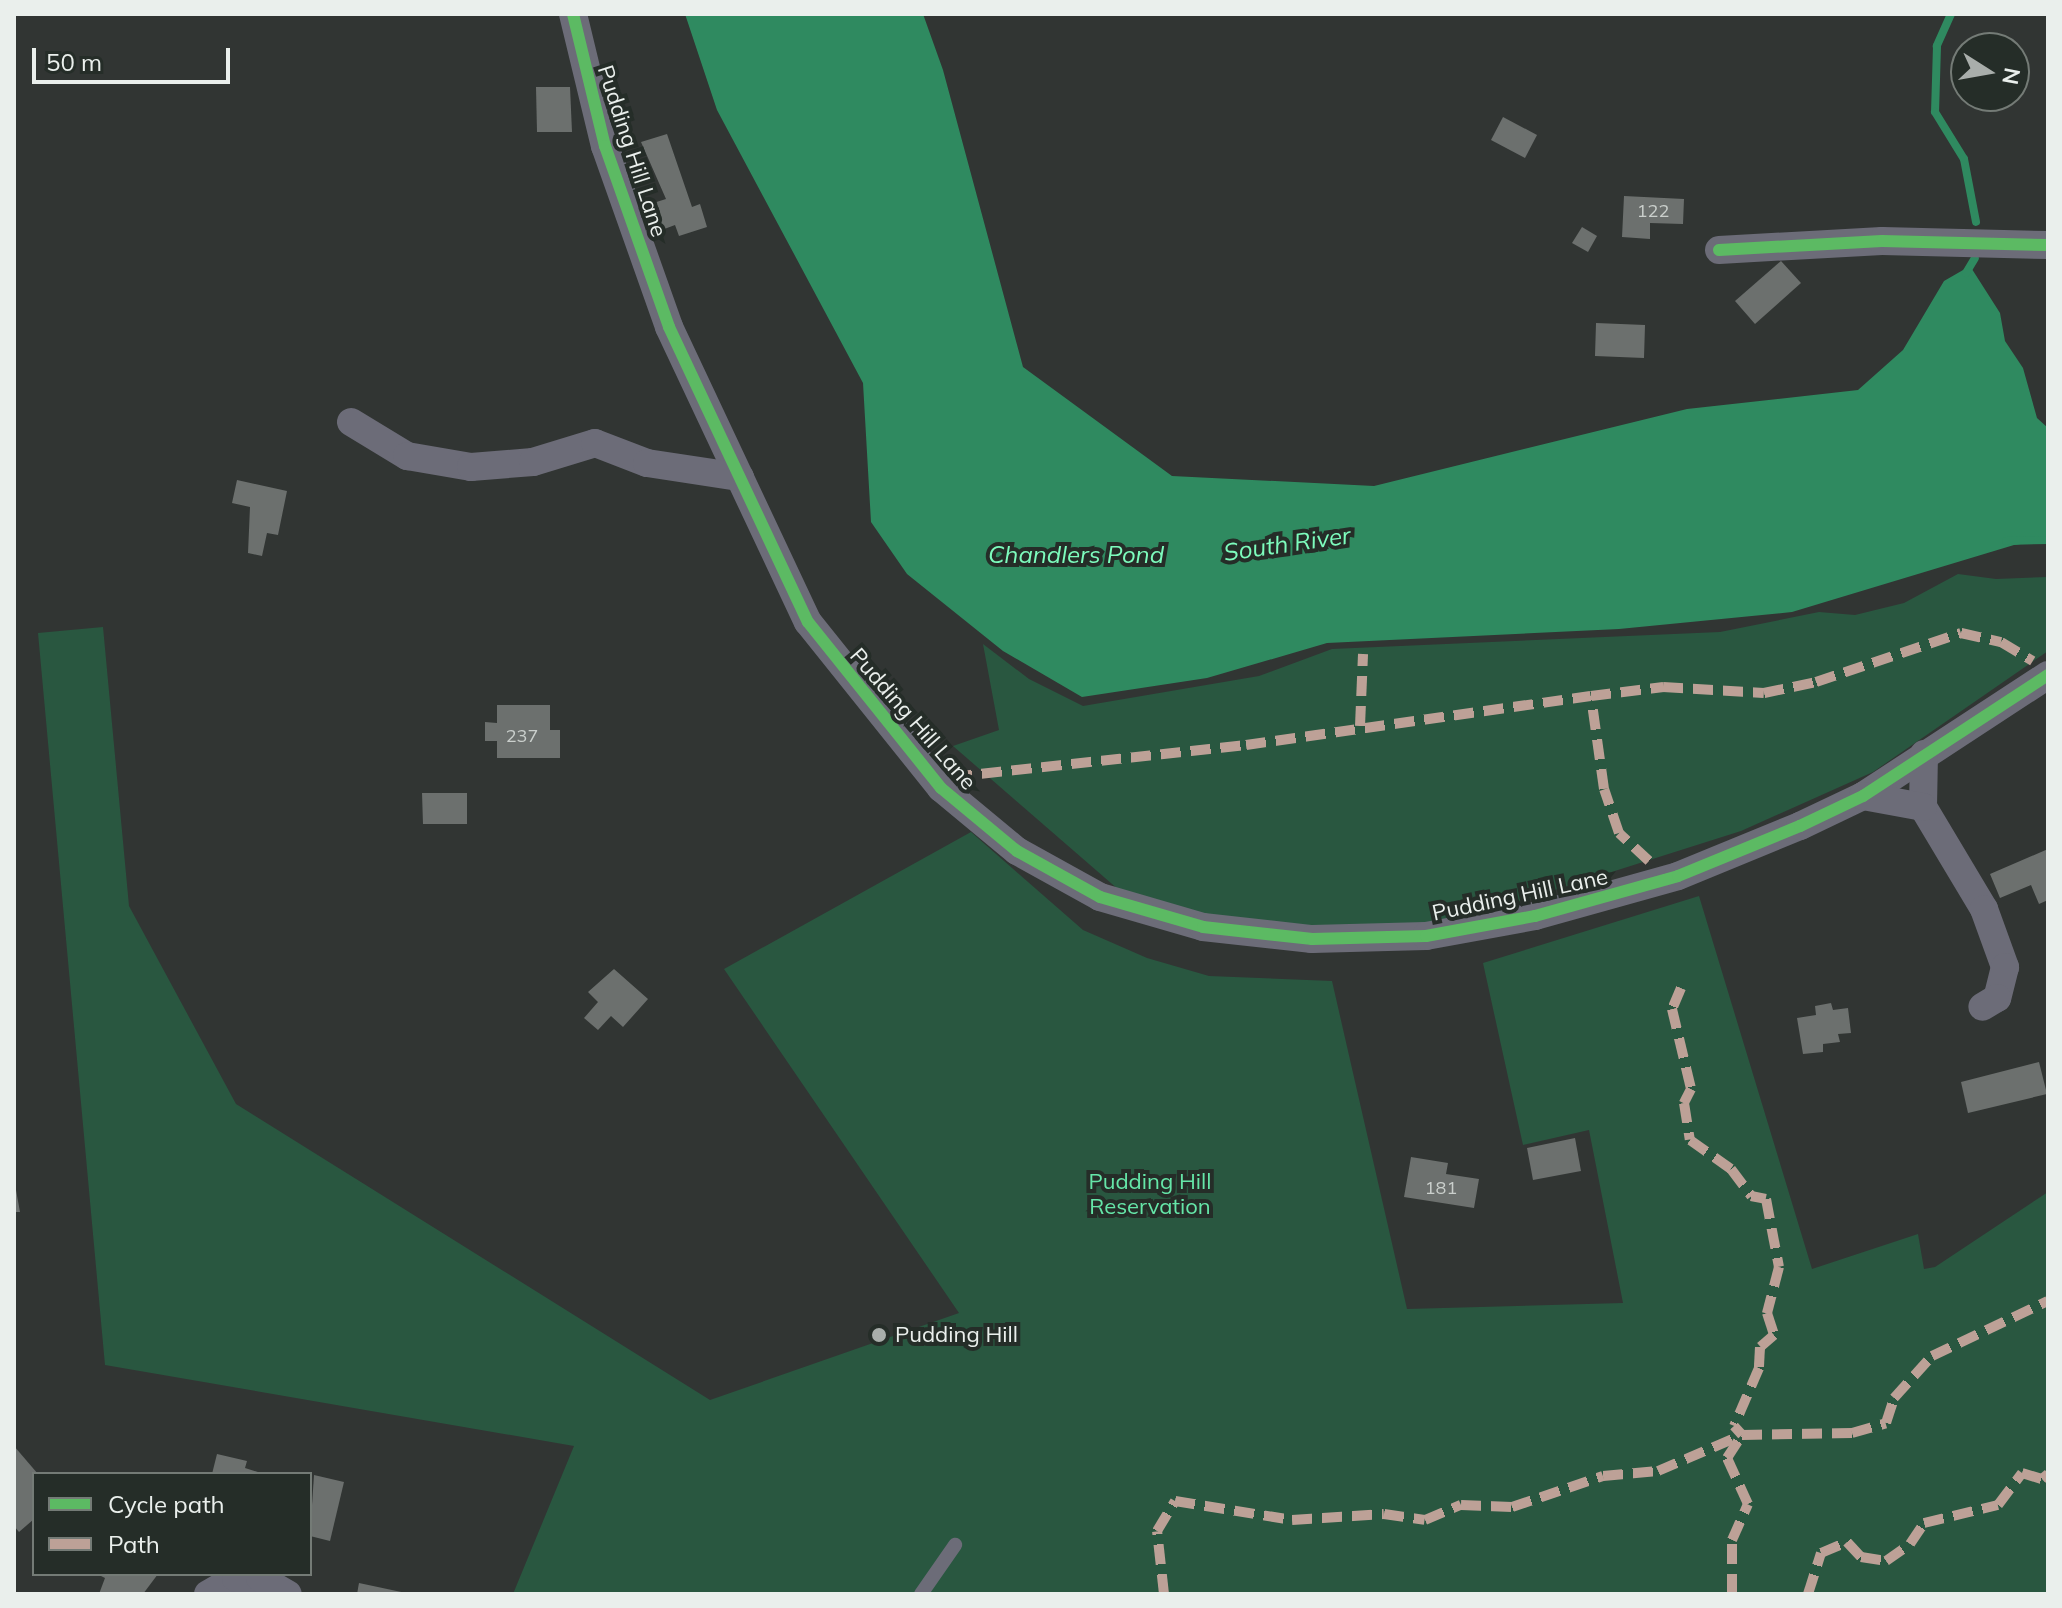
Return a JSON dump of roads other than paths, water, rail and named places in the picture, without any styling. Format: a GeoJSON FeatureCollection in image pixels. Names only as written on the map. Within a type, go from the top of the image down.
{"type":"FeatureCollection","features":[{"type":"Feature","properties":{"kind":"street","name":"Pudding Hill Lane"},"geometry":{"type":"LineString","coordinates":[[573,14],[605,146],[669,327],[808,622],[941,788],[979,822],[1047,869],[1150,914],[1203,927],[1312,939],[1463,930],[1678,876],[1863,796],[2048,675]]}},
{"type":"Feature","properties":{"kind":"street"},"geometry":{"type":"LineString","coordinates":[[1719,250],[1882,241],[2048,245]]}},
{"type":"Feature","properties":{"kind":"street"},"geometry":{"type":"LineString","coordinates":[[351,422],[407,456],[471,467],[533,462],[595,443],[647,463],[740,477]]}},
{"type":"Feature","properties":{"kind":"street"},"geometry":{"type":"LineString","coordinates":[[1924,754],[1923,807],[1984,909],[2005,967],[1997,998],[1982,1007]]}},
{"type":"Feature","properties":{"kind":"street"},"geometry":{"type":"LineString","coordinates":[[1863,796],[1923,807]]}},
{"type":"Feature","properties":{"kind":"street"},"geometry":{"type":"LineString","coordinates":[[208,1594],[236,1578],[260,1578],[288,1594]]}},
{"type":"Feature","properties":{"kind":"lane"},"geometry":{"type":"LineString","coordinates":[[921,1594],[955,1545]]}},
{"type":"Feature","properties":{"kind":"water","name":"Chandlers Pond"},"geometry":{"type":"Polygon","coordinates":[[[685,14],[923,14],[943,70],[1023,367],[1172,476],[1374,486],[1687,409],[1858,390],[1903,350],[1944,281],[1970,266],[2000,313],[2005,341],[2023,368],[2037,418],[2048,428],[2048,540],[2014,545],[1792,612],[1619,629],[1327,643],[1207,678],[1082,697],[1003,651],[907,574],[871,522],[863,383],[717,110],[685,14]]]}},
{"type":"Feature","properties":{"kind":"waterway","name":"South River"},"geometry":{"type":"LineString","coordinates":[[1951,14],[1937,46],[1935,112],[1964,159],[1976,222]]}},
{"type":"Feature","properties":{"kind":"waterway","name":"South River"},"geometry":{"type":"LineString","coordinates":[[1966,273],[1975,258]]}},
{"type":"Feature","properties":{"kind":"waterway","name":"South River"},"geometry":{"type":"LineString","coordinates":[[2006,541],[2048,540]]}},
{"type":"Feature","properties":{"kind":"place","name":"Pudding Hill"},"geometry":{"type":"Point","coordinates":[879,1335]}},
{"type":"Feature","properties":{"kind":"park label","name":"Pudding Hill Reservation"},"geometry":{"type":"Point","coordinates":[1150,1194]}}]}
